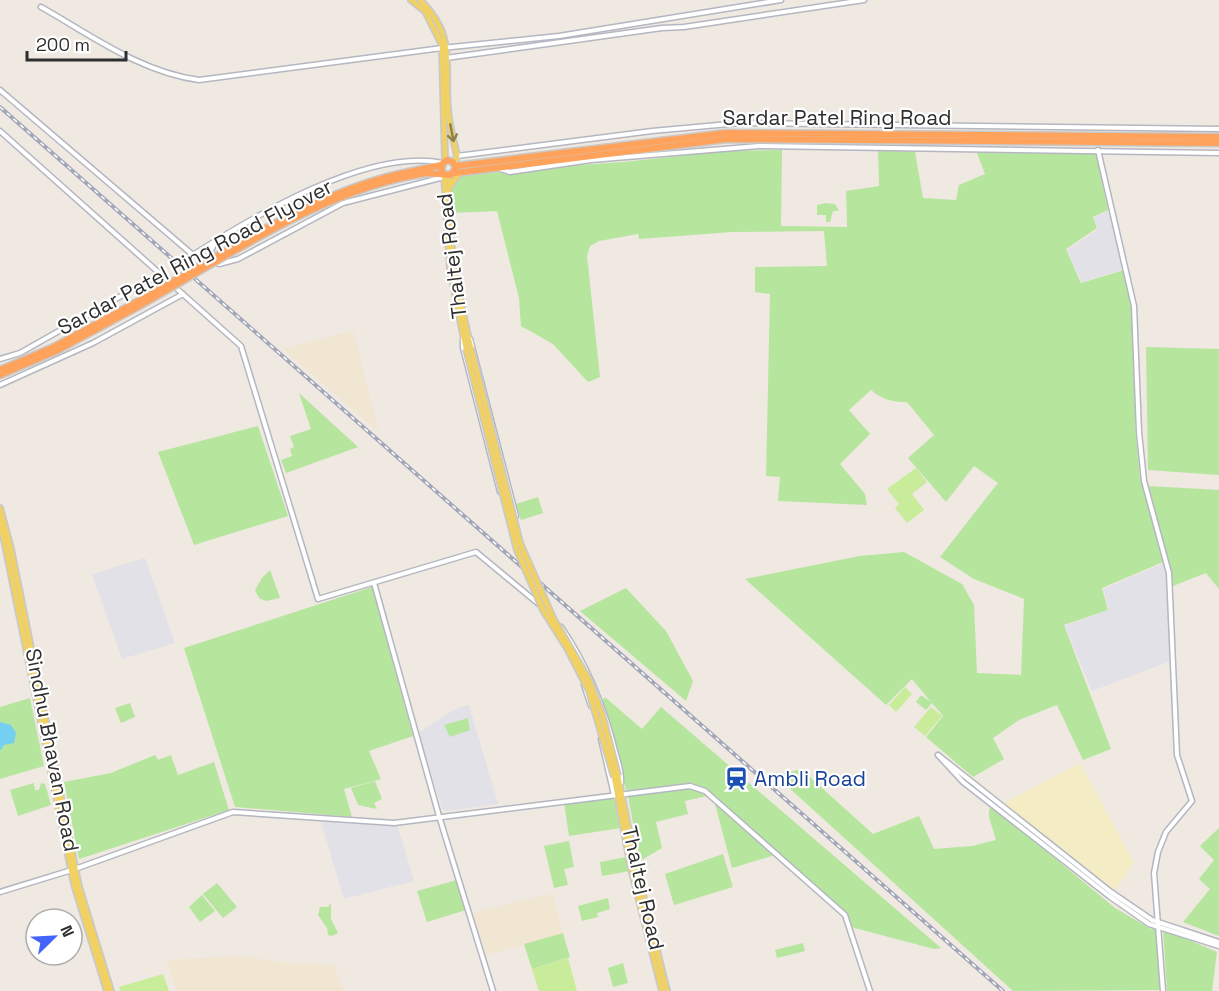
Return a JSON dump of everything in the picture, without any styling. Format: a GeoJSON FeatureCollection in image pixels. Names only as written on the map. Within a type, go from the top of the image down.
{"type":"FeatureCollection","features":[{"type":"Feature","properties":{"kind":"highway","name":"Sardar Patel Ring Road"},"geometry":{"type":"LineString","coordinates":[[451,169],[726,133],[1219,137]]}},
{"type":"Feature","properties":{"kind":"highway","name":"Sardar Patel Ring Road"},"geometry":{"type":"LineString","coordinates":[[451,169],[462,171],[727,139],[1219,143]]}},
{"type":"Feature","properties":{"kind":"highway"},"geometry":{"type":"LineString","coordinates":[[443,163],[451,169]]}},
{"type":"Feature","properties":{"kind":"highway"},"geometry":{"type":"LineString","coordinates":[[443,163],[451,169]]}},
{"type":"Feature","properties":{"kind":"highway","name":"Sardar Patel Ring Road Flyover"},"geometry":{"type":"LineString","coordinates":[[1,372],[83,337],[331,201],[375,184],[443,163]]}},
{"type":"Feature","properties":{"kind":"highway","name":"Sardar Patel Ring Road Flyover"},"geometry":{"type":"LineString","coordinates":[[410,174],[451,169]]}},
{"type":"Feature","properties":{"kind":"main road"},"geometry":{"type":"LineString","coordinates":[[411,0],[423,2],[437,21],[445,47],[443,163]]}},
{"type":"Feature","properties":{"kind":"main road"},"geometry":{"type":"LineString","coordinates":[[445,58],[451,169],[448,188],[453,267],[465,337]]}},
{"type":"Feature","properties":{"kind":"main road","name":"Thaltej Road"},"geometry":{"type":"LineString","coordinates":[[451,169],[450,268],[517,550],[543,610],[567,648],[589,691],[616,777],[631,868],[662,991]]}},
{"type":"Feature","properties":{"kind":"main road"},"geometry":{"type":"LineString","coordinates":[[448,188],[462,171]]}},
{"type":"Feature","properties":{"kind":"main road","name":"Sindhu Bhavan Road"},"geometry":{"type":"LineString","coordinates":[[0,508],[11,549],[73,869]]}},
{"type":"Feature","properties":{"kind":"main road","name":"Sindhu Bhavan Road"},"geometry":{"type":"LineString","coordinates":[[0,520],[73,869],[109,991]]}},
{"type":"Feature","properties":{"kind":"main road","name":"Thaltej Road"},"geometry":{"type":"LineString","coordinates":[[618,794],[667,991]]}},
{"type":"Feature","properties":{"kind":"street"},"geometry":{"type":"LineString","coordinates":[[41,6],[144,66],[176,77],[199,80],[445,47],[559,36],[781,0]]}},
{"type":"Feature","properties":{"kind":"street"},"geometry":{"type":"LineString","coordinates":[[445,58],[662,28],[684,27],[864,0]]}},
{"type":"Feature","properties":{"kind":"street"},"geometry":{"type":"LineString","coordinates":[[0,90],[193,255],[300,195],[359,172],[408,161],[429,160],[443,163]]}},
{"type":"Feature","properties":{"kind":"street","name":"Sardar Patel Ring Road"},"geometry":{"type":"LineString","coordinates":[[217,240],[211,251],[214,261],[219,264],[238,260],[343,203],[451,169],[652,131],[740,123],[1219,129]]}},
{"type":"Feature","properties":{"kind":"street"},"geometry":{"type":"LineString","coordinates":[[0,131],[234,339],[246,355],[262,420],[318,599],[476,552],[551,614],[573,645],[599,696],[619,767],[618,786]]}},
{"type":"Feature","properties":{"kind":"street","name":"Sardar Patel Ring Road"},"geometry":{"type":"LineString","coordinates":[[495,166],[510,172],[591,160],[759,146],[1219,153]]}},
{"type":"Feature","properties":{"kind":"street"},"geometry":{"type":"LineString","coordinates":[[1098,150],[1134,306],[1139,432],[1144,481],[1169,573],[1177,755],[1192,801],[1166,832],[1158,852],[1154,873],[1163,991]]}},
{"type":"Feature","properties":{"kind":"street"},"geometry":{"type":"LineString","coordinates":[[0,359],[20,353],[160,273]]}},
{"type":"Feature","properties":{"kind":"street"},"geometry":{"type":"LineString","coordinates":[[0,385],[93,343],[183,294]]}},
{"type":"Feature","properties":{"kind":"street"},"geometry":{"type":"LineString","coordinates":[[465,337],[473,342],[510,490],[516,516],[508,519],[465,356],[465,337]]}},
{"type":"Feature","properties":{"kind":"street"},"geometry":{"type":"LineString","coordinates":[[501,494],[510,490]]}},
{"type":"Feature","properties":{"kind":"street"},"geometry":{"type":"LineString","coordinates":[[374,583],[439,816],[493,991]]}},
{"type":"Feature","properties":{"kind":"street"},"geometry":{"type":"LineString","coordinates":[[544,610],[573,662],[588,696],[618,794]]}},
{"type":"Feature","properties":{"kind":"street"},"geometry":{"type":"LineString","coordinates":[[1056,850],[963,782],[938,755],[1149,924],[1159,923],[1219,944]]}},
{"type":"Feature","properties":{"kind":"street"},"geometry":{"type":"LineString","coordinates":[[0,892],[73,869],[233,812],[394,823],[690,786],[705,790],[845,915],[870,991]]}},
{"type":"Feature","properties":{"kind":"shaded area"},"geometry":{"type":"Polygon","coordinates":[[[1108,211],[1124,269],[1082,282],[1067,250],[1097,230],[1094,217],[1108,211]]]}},
{"type":"Feature","properties":{"kind":"shaded area"},"geometry":{"type":"Polygon","coordinates":[[[352,331],[354,333],[378,431],[283,349],[352,331]]]}},
{"type":"Feature","properties":{"kind":"shaded area"},"geometry":{"type":"Polygon","coordinates":[[[145,558],[175,643],[122,659],[92,574],[145,558]]]}},
{"type":"Feature","properties":{"kind":"shaded area"},"geometry":{"type":"Polygon","coordinates":[[[1164,563],[1169,590],[1171,661],[1092,691],[1065,626],[1109,610],[1103,589],[1164,563]]]}},
{"type":"Feature","properties":{"kind":"shaded area"},"geometry":{"type":"Polygon","coordinates":[[[469,705],[498,804],[446,811],[442,808],[418,733],[457,708],[469,705]]]}},
{"type":"Feature","properties":{"kind":"shaded area"},"geometry":{"type":"Polygon","coordinates":[[[321,822],[397,824],[414,881],[344,899],[321,822]]]}},
{"type":"Feature","properties":{"kind":"shaded area"},"geometry":{"type":"Polygon","coordinates":[[[553,893],[563,933],[486,955],[472,913],[553,893]]]}},
{"type":"Feature","properties":{"kind":"shaded area"},"geometry":{"type":"Polygon","coordinates":[[[241,956],[287,963],[334,965],[344,991],[177,991],[167,960],[241,956]]]}},
{"type":"Feature","properties":{"kind":"green space"},"geometry":{"type":"Polygon","coordinates":[[[782,150],[781,226],[847,227],[846,191],[879,186],[878,150],[915,152],[923,198],[956,200],[959,185],[985,174],[977,153],[1096,154],[1108,210],[1093,217],[1097,228],[1066,249],[1081,283],[1124,270],[1135,330],[1135,427],[1140,477],[1163,562],[1102,588],[1108,610],[1064,625],[1111,749],[1083,760],[1057,705],[1019,720],[993,738],[1004,759],[973,777],[926,737],[943,716],[932,703],[926,710],[916,702],[921,695],[931,702],[912,679],[886,705],[745,579],[860,556],[904,552],[962,584],[974,605],[977,673],[1021,675],[1024,599],[974,579],[940,557],[998,483],[974,466],[946,502],[908,458],[934,435],[907,402],[888,400],[871,390],[849,410],[870,434],[840,464],[865,494],[867,505],[778,501],[780,477],[766,476],[770,294],[755,292],[755,267],[827,266],[824,231],[732,232],[639,239],[638,234],[599,241],[590,246],[587,256],[600,377],[588,382],[553,344],[521,326],[519,298],[497,211],[452,213],[451,189],[463,173],[623,162],[728,151],[782,150]]]}},
{"type":"Feature","properties":{"kind":"green space"},"geometry":{"type":"Polygon","coordinates":[[[835,204],[839,211],[833,211],[830,222],[826,222],[826,215],[817,215],[817,205],[835,204]]]}},
{"type":"Feature","properties":{"kind":"green space"},"geometry":{"type":"Polygon","coordinates":[[[1146,347],[1219,349],[1219,475],[1148,470],[1146,347]]]}},
{"type":"Feature","properties":{"kind":"green space"},"geometry":{"type":"Polygon","coordinates":[[[299,393],[358,447],[286,473],[281,460],[292,456],[290,449],[294,447],[290,436],[311,429],[299,393]]]}},
{"type":"Feature","properties":{"kind":"green space"},"geometry":{"type":"Polygon","coordinates":[[[258,426],[288,516],[194,545],[158,452],[258,426]]]}},
{"type":"Feature","properties":{"kind":"green space"},"geometry":{"type":"Polygon","coordinates":[[[916,468],[927,482],[912,494],[924,510],[907,523],[895,508],[899,504],[887,489],[916,468]]]}},
{"type":"Feature","properties":{"kind":"green space"},"geometry":{"type":"Polygon","coordinates":[[[1149,486],[1219,490],[1219,589],[1206,573],[1173,586],[1149,486]]]}},
{"type":"Feature","properties":{"kind":"green space"},"geometry":{"type":"Polygon","coordinates":[[[538,497],[543,513],[521,520],[516,504],[538,497]]]}},
{"type":"Feature","properties":{"kind":"green space"},"geometry":{"type":"Polygon","coordinates":[[[270,570],[280,598],[266,601],[259,598],[255,590],[270,570]]]}},
{"type":"Feature","properties":{"kind":"green space"},"geometry":{"type":"Polygon","coordinates":[[[372,587],[413,736],[369,751],[381,779],[344,789],[352,817],[235,807],[184,648],[372,587]]]}},
{"type":"Feature","properties":{"kind":"green space"},"geometry":{"type":"Polygon","coordinates":[[[626,588],[666,631],[693,681],[686,701],[580,611],[626,588]]]}},
{"type":"Feature","properties":{"kind":"green space"},"geometry":{"type":"Polygon","coordinates":[[[905,687],[912,694],[896,712],[889,705],[905,687]]]}},
{"type":"Feature","properties":{"kind":"green space"},"geometry":{"type":"Polygon","coordinates":[[[605,697],[642,729],[661,707],[941,948],[934,949],[851,927],[845,914],[699,787],[626,790],[602,701],[605,697]]]}},
{"type":"Feature","properties":{"kind":"green space"},"geometry":{"type":"Polygon","coordinates":[[[30,698],[44,766],[0,779],[0,707],[30,698]]]}},
{"type":"Feature","properties":{"kind":"green space"},"geometry":{"type":"Polygon","coordinates":[[[130,703],[135,717],[121,723],[115,708],[130,703]]]}},
{"type":"Feature","properties":{"kind":"green space"},"geometry":{"type":"Polygon","coordinates":[[[931,707],[942,716],[925,736],[914,727],[931,707]]]}},
{"type":"Feature","properties":{"kind":"green space"},"geometry":{"type":"Polygon","coordinates":[[[468,718],[470,730],[450,737],[444,725],[468,718]]]}},
{"type":"Feature","properties":{"kind":"green space"},"geometry":{"type":"Polygon","coordinates":[[[155,755],[158,760],[171,755],[178,775],[214,762],[229,810],[79,859],[64,782],[111,773],[155,755]]]}},
{"type":"Feature","properties":{"kind":"green space"},"geometry":{"type":"Polygon","coordinates":[[[801,769],[873,834],[919,816],[934,849],[972,846],[996,840],[989,817],[989,809],[993,807],[1115,908],[1151,929],[1156,929],[1160,990],[1013,991],[776,776],[801,769]]]}},
{"type":"Feature","properties":{"kind":"green space"},"geometry":{"type":"Polygon","coordinates":[[[375,781],[382,799],[374,803],[377,809],[358,805],[351,788],[375,781]]]}},
{"type":"Feature","properties":{"kind":"green space"},"geometry":{"type":"Polygon","coordinates":[[[34,783],[35,790],[39,790],[41,783],[45,784],[51,805],[18,816],[10,790],[34,783]]]}},
{"type":"Feature","properties":{"kind":"green space"},"geometry":{"type":"Polygon","coordinates":[[[691,788],[707,796],[685,801],[688,814],[656,822],[662,848],[640,861],[628,796],[691,788]]]}},
{"type":"Feature","properties":{"kind":"green space"},"geometry":{"type":"Polygon","coordinates":[[[615,796],[621,828],[569,836],[564,803],[615,796]]]}},
{"type":"Feature","properties":{"kind":"green space"},"geometry":{"type":"Polygon","coordinates":[[[715,804],[775,855],[732,868],[715,804]]]}},
{"type":"Feature","properties":{"kind":"green space"},"geometry":{"type":"Polygon","coordinates":[[[1219,828],[1219,936],[1183,922],[1210,889],[1199,879],[1214,860],[1200,846],[1219,828]]]}},
{"type":"Feature","properties":{"kind":"green space"},"geometry":{"type":"Polygon","coordinates":[[[569,841],[574,867],[564,869],[568,885],[554,888],[544,846],[569,841]]]}},
{"type":"Feature","properties":{"kind":"green space"},"geometry":{"type":"Polygon","coordinates":[[[723,854],[733,887],[674,905],[665,874],[723,854]]]}},
{"type":"Feature","properties":{"kind":"green space"},"geometry":{"type":"Polygon","coordinates":[[[626,857],[630,871],[602,876],[600,862],[626,857]]]}},
{"type":"Feature","properties":{"kind":"green space"},"geometry":{"type":"Polygon","coordinates":[[[457,880],[466,910],[427,922],[417,891],[457,880]]]}},
{"type":"Feature","properties":{"kind":"green space"},"geometry":{"type":"Polygon","coordinates":[[[217,883],[237,907],[223,918],[203,894],[217,883]]]}},
{"type":"Feature","properties":{"kind":"green space"},"geometry":{"type":"Polygon","coordinates":[[[202,895],[215,911],[200,922],[189,907],[202,895]]]}},
{"type":"Feature","properties":{"kind":"green space"},"geometry":{"type":"Polygon","coordinates":[[[608,898],[610,909],[597,913],[598,917],[582,921],[578,906],[608,898]]]}},
{"type":"Feature","properties":{"kind":"green space"},"geometry":{"type":"Polygon","coordinates":[[[331,903],[331,919],[338,933],[332,936],[328,935],[327,928],[318,915],[320,907],[328,907],[331,903]]]}},
{"type":"Feature","properties":{"kind":"green space"},"geometry":{"type":"Polygon","coordinates":[[[1163,929],[1217,952],[1212,991],[1167,991],[1163,929]]]}},
{"type":"Feature","properties":{"kind":"green space"},"geometry":{"type":"Polygon","coordinates":[[[563,933],[570,957],[532,969],[524,944],[563,933]]]}},
{"type":"Feature","properties":{"kind":"green space"},"geometry":{"type":"Polygon","coordinates":[[[803,943],[805,951],[777,958],[775,950],[803,943]]]}},
{"type":"Feature","properties":{"kind":"green space"},"geometry":{"type":"Polygon","coordinates":[[[568,958],[577,991],[539,991],[532,969],[568,958]]]}},
{"type":"Feature","properties":{"kind":"green space"},"geometry":{"type":"Polygon","coordinates":[[[623,963],[628,983],[613,987],[608,968],[623,963]]]}},
{"type":"Feature","properties":{"kind":"green space"},"geometry":{"type":"Polygon","coordinates":[[[163,974],[169,991],[120,991],[119,987],[163,974]]]}},
{"type":"Feature","properties":{"kind":"sand"},"geometry":{"type":"Polygon","coordinates":[[[1080,763],[1134,862],[1115,891],[1004,803],[1080,763]]]}},
{"type":"Feature","properties":{"kind":"water"},"geometry":{"type":"Polygon","coordinates":[[[0,722],[11,725],[16,733],[14,743],[4,745],[0,751],[0,722]]]}},
{"type":"Feature","properties":{"kind":"railway"},"geometry":{"type":"LineString","coordinates":[[0,107],[1003,991]]}},
{"type":"Feature","properties":{"kind":"place","name":"Ambli Road"},"geometry":{"type":"Point","coordinates":[736,779]}}]}
